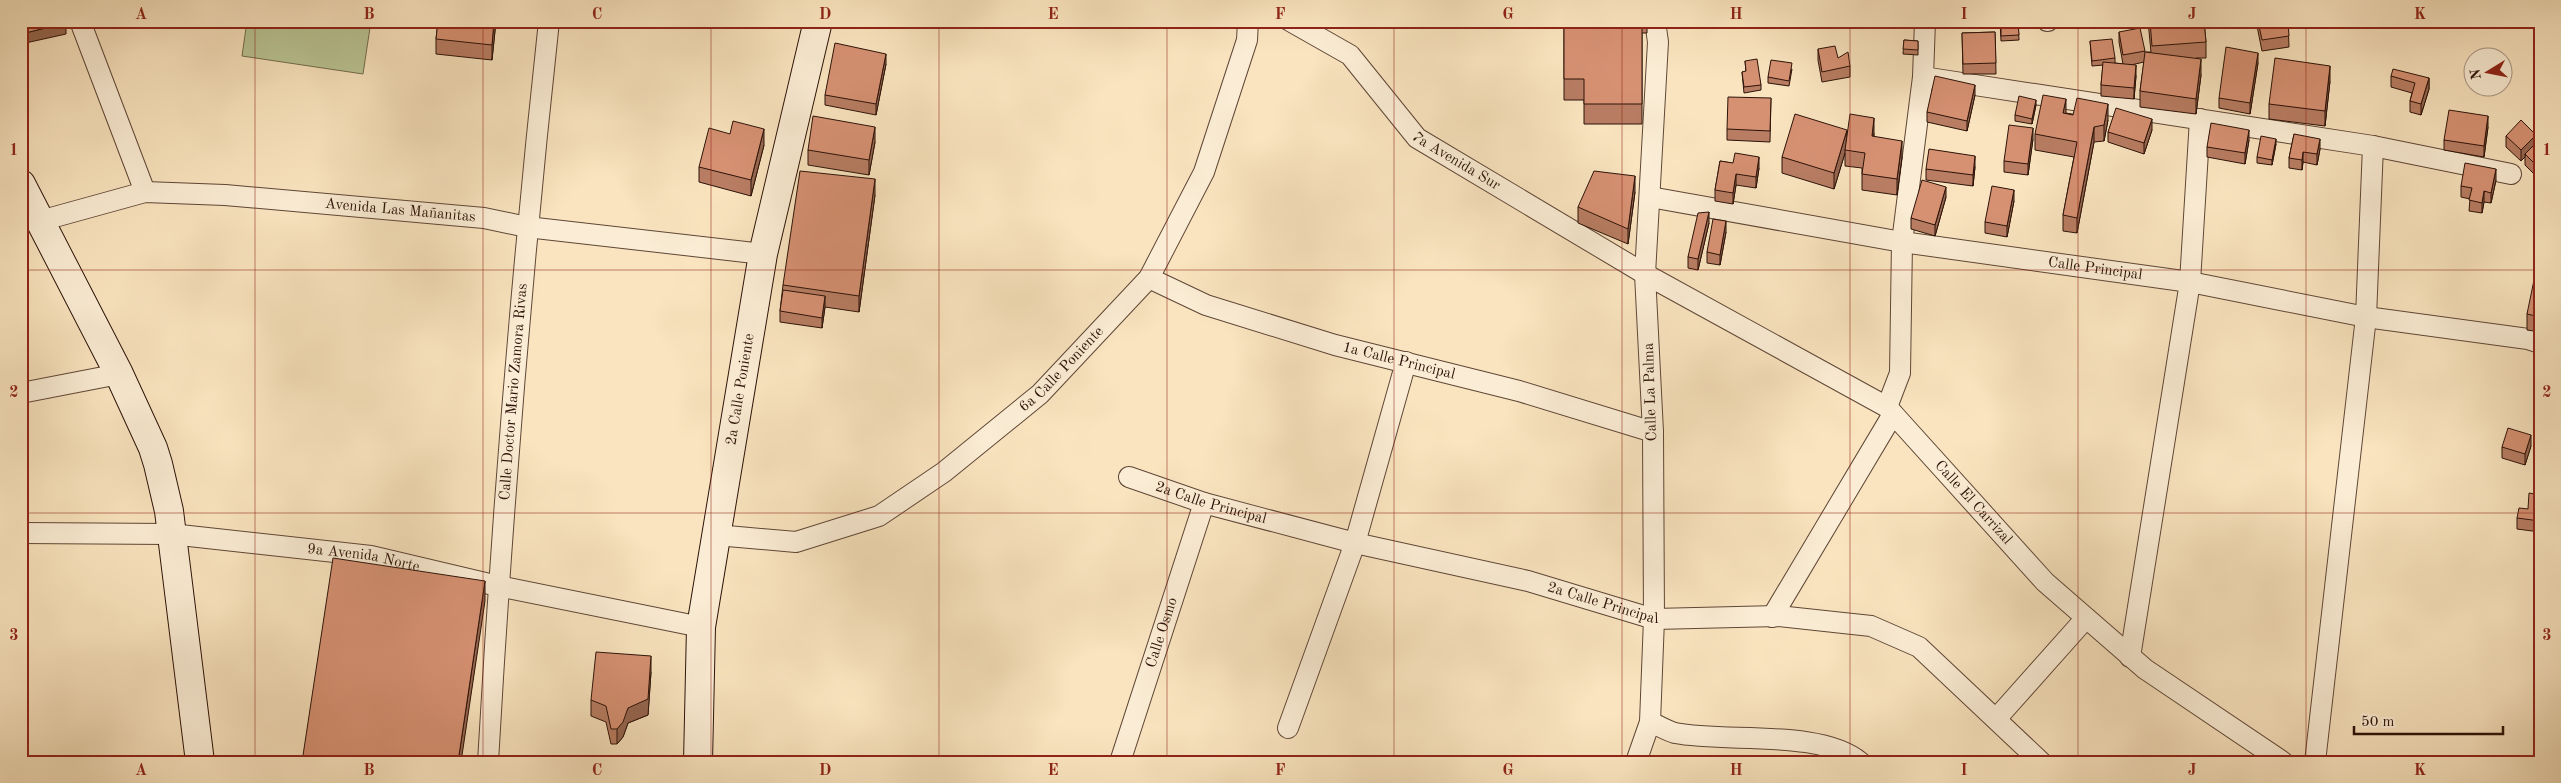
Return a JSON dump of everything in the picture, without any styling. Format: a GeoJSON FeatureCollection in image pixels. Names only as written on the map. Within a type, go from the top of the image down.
{"type":"FeatureCollection","features":[{"type":"Feature","properties":{"kind":"street"},"geometry":{"type":"LineString","coordinates":[[80,21],[145,192]]}},
{"type":"Feature","properties":{"kind":"street","name":"Calle Doctor Mario Zamora Rivas"},"geometry":{"type":"LineString","coordinates":[[488,762],[498,586],[527,227],[548,21]]}},
{"type":"Feature","properties":{"kind":"street","name":"2a Calle Poniente"},"geometry":{"type":"LineString","coordinates":[[698,762],[700,627],[763,254],[818,21]]}},
{"type":"Feature","properties":{"kind":"street","name":"6a Calle Poniente"},"geometry":{"type":"LineString","coordinates":[[716,535],[796,542],[879,516],[944,472],[1040,394],[1149,278],[1204,172],[1246,40],[1248,21]]}},
{"type":"Feature","properties":{"kind":"street","name":"7a Avenida Sur"},"geometry":{"type":"LineString","coordinates":[[1290,21],[1350,56],[1417,138],[1645,274]]}},
{"type":"Feature","properties":{"kind":"street","name":"Calle La Palma"},"geometry":{"type":"LineString","coordinates":[[1636,762],[1650,722],[1654,619],[1653,432],[1645,274],[1658,42],[1655,21]]}},
{"type":"Feature","properties":{"kind":"street"},"geometry":{"type":"LineString","coordinates":[[1772,616],[1890,410],[1900,373],[1902,242],[1923,77],[1926,21]]}},
{"type":"Feature","properties":{"kind":"street"},"geometry":{"type":"LineString","coordinates":[[1923,77],[2373,146],[2511,174]]}},
{"type":"Feature","properties":{"kind":"street"},"geometry":{"type":"LineString","coordinates":[[2130,657],[2190,282],[2200,119]]}},
{"type":"Feature","properties":{"kind":"street"},"geometry":{"type":"LineString","coordinates":[[2315,762],[2366,317],[2373,146]]}},
{"type":"Feature","properties":{"kind":"street"},"geometry":{"type":"LineString","coordinates":[[21,184],[119,374],[153,448],[164,485],[200,762]]}},
{"type":"Feature","properties":{"kind":"street","name":"Avenida Las Mañanitas"},"geometry":{"type":"LineString","coordinates":[[40,221],[145,192],[225,195],[484,218],[527,227],[763,254]]}},
{"type":"Feature","properties":{"kind":"street","name":"Calle Principal"},"geometry":{"type":"LineString","coordinates":[[1650,197],[1902,242],[2190,282],[2366,317],[2528,339],[2540,343]]}},
{"type":"Feature","properties":{"kind":"street","name":"Calle El Carrizal"},"geometry":{"type":"LineString","coordinates":[[1645,274],[1890,410],[2044,582],[2145,669],[2283,762]]}},
{"type":"Feature","properties":{"kind":"street","name":"1a Calle Principal"},"geometry":{"type":"LineString","coordinates":[[1149,278],[1206,305],[1335,345],[1519,391],[1653,432]]}},
{"type":"Feature","properties":{"kind":"street"},"geometry":{"type":"LineString","coordinates":[[1288,728],[1354,543],[1406,362]]}},
{"type":"Feature","properties":{"kind":"street"},"geometry":{"type":"LineString","coordinates":[[21,393],[119,374]]}},
{"type":"Feature","properties":{"kind":"street","name":"2a Calle Principal"},"geometry":{"type":"LineString","coordinates":[[1129,477],[1204,503],[1354,543],[1528,581],[1654,619],[1772,616],[1872,626],[1919,647],[2041,762]]}},
{"type":"Feature","properties":{"kind":"street","name":"Calle Osmo"},"geometry":{"type":"LineString","coordinates":[[1120,762],[1204,503]]}},
{"type":"Feature","properties":{"kind":"street","name":"9a Avenida Norte"},"geometry":{"type":"LineString","coordinates":[[21,533],[171,534],[371,556],[498,586],[700,627]]}},
{"type":"Feature","properties":{"kind":"street"},"geometry":{"type":"LineString","coordinates":[[1996,719],[2086,618]]}},
{"type":"Feature","properties":{"kind":"street"},"geometry":{"type":"LineString","coordinates":[[1650,722],[1674,733],[1809,743],[1834,749],[1860,762]]}},
{"type":"Feature","properties":{"kind":"green space"},"geometry":{"type":"Polygon","coordinates":[[[247,21],[371,21],[363,74],[242,56],[247,21]]]}},
{"type":"Feature","properties":{"kind":"building"},"geometry":{"type":"Polygon","coordinates":[[[21,21],[65,21],[66,23],[21,34],[21,21]]]}},
{"type":"Feature","properties":{"kind":"building"},"geometry":{"type":"Polygon","coordinates":[[[438,21],[494,21],[492,45],[436,39],[438,21]]]}},
{"type":"Feature","properties":{"kind":"building"},"geometry":{"type":"Polygon","coordinates":[[[1564,21],[1617,21],[1617,26],[1642,26],[1642,104],[1584,104],[1584,79],[1564,79],[1564,21]]]}},
{"type":"Feature","properties":{"kind":"building"},"geometry":{"type":"Polygon","coordinates":[[[2001,21],[2018,21],[2019,35],[2001,36],[2001,21]]]}},
{"type":"Feature","properties":{"kind":"building"},"geometry":{"type":"Polygon","coordinates":[[[2150,21],[2204,21],[2206,42],[2152,46],[2150,21]]]}},
{"type":"Feature","properties":{"kind":"building"},"geometry":{"type":"Polygon","coordinates":[[[2258,21],[2288,21],[2289,36],[2262,40],[2258,21]]]}},
{"type":"Feature","properties":{"kind":"building"},"geometry":{"type":"Polygon","coordinates":[[[2140,28],[2145,51],[2123,55],[2119,32],[2140,28]]]}},
{"type":"Feature","properties":{"kind":"building"},"geometry":{"type":"Polygon","coordinates":[[[1995,32],[1996,63],[1963,64],[1962,33],[1995,32]]]}},
{"type":"Feature","properties":{"kind":"building"},"geometry":{"type":"Polygon","coordinates":[[[2112,39],[2115,58],[2092,61],[2090,41],[2112,39]]]}},
{"type":"Feature","properties":{"kind":"building"},"geometry":{"type":"Polygon","coordinates":[[[1904,40],[1918,41],[1918,50],[1903,49],[1904,40]]]}},
{"type":"Feature","properties":{"kind":"building"},"geometry":{"type":"Polygon","coordinates":[[[835,43],[886,54],[876,104],[825,95],[835,43]]]}},
{"type":"Feature","properties":{"kind":"building"},"geometry":{"type":"Polygon","coordinates":[[[1835,46],[1838,58],[1848,52],[1850,66],[1822,72],[1818,49],[1835,46]]]}},
{"type":"Feature","properties":{"kind":"building"},"geometry":{"type":"Polygon","coordinates":[[[2226,47],[2258,53],[2250,103],[2219,98],[2226,47]]]}},
{"type":"Feature","properties":{"kind":"building"},"geometry":{"type":"Polygon","coordinates":[[[2145,52],[2201,59],[2196,99],[2140,91],[2145,52]]]}},
{"type":"Feature","properties":{"kind":"building"},"geometry":{"type":"Polygon","coordinates":[[[2275,58],[2330,66],[2325,111],[2269,104],[2275,58]]]}},
{"type":"Feature","properties":{"kind":"building"},"geometry":{"type":"Polygon","coordinates":[[[1757,59],[1761,85],[1744,87],[1742,72],[1746,71],[1745,61],[1757,59]]]}},
{"type":"Feature","properties":{"kind":"building"},"geometry":{"type":"Polygon","coordinates":[[[1771,60],[1792,63],[1789,81],[1768,77],[1771,60]]]}},
{"type":"Feature","properties":{"kind":"building"},"geometry":{"type":"Polygon","coordinates":[[[2103,62],[2136,65],[2134,88],[2101,85],[2103,62]]]}},
{"type":"Feature","properties":{"kind":"building"},"geometry":{"type":"Polygon","coordinates":[[[2393,69],[2429,78],[2421,104],[2410,101],[2415,83],[2391,76],[2393,69]]]}},
{"type":"Feature","properties":{"kind":"building"},"geometry":{"type":"Polygon","coordinates":[[[1935,76],[1975,85],[1967,121],[1927,112],[1935,76]]]}},
{"type":"Feature","properties":{"kind":"building"},"geometry":{"type":"Polygon","coordinates":[[[2043,95],[2066,99],[2063,113],[2073,115],[2077,98],[2108,104],[2104,125],[2094,127],[2077,218],[2063,215],[2077,142],[2035,134],[2043,95]]]}},
{"type":"Feature","properties":{"kind":"building"},"geometry":{"type":"Polygon","coordinates":[[[2019,96],[2036,100],[2032,119],[2015,115],[2019,96]]]}},
{"type":"Feature","properties":{"kind":"building"},"geometry":{"type":"Polygon","coordinates":[[[1728,97],[1771,98],[1770,131],[1727,129],[1728,97]]]}},
{"type":"Feature","properties":{"kind":"building"},"geometry":{"type":"Polygon","coordinates":[[[2116,108],[2152,119],[2144,143],[2108,132],[2116,108]]]}},
{"type":"Feature","properties":{"kind":"building"},"geometry":{"type":"Polygon","coordinates":[[[2449,110],[2488,116],[2484,146],[2444,140],[2449,110]]]}},
{"type":"Feature","properties":{"kind":"building"},"geometry":{"type":"Polygon","coordinates":[[[1795,114],[1847,130],[1834,173],[1782,157],[1795,114]]]}},
{"type":"Feature","properties":{"kind":"building"},"geometry":{"type":"Polygon","coordinates":[[[1850,114],[1874,118],[1872,136],[1902,141],[1897,179],[1862,174],[1865,153],[1845,150],[1850,114]]]}},
{"type":"Feature","properties":{"kind":"building"},"geometry":{"type":"Polygon","coordinates":[[[813,116],[875,127],[869,160],[808,150],[813,116]]]}},
{"type":"Feature","properties":{"kind":"building"},"geometry":{"type":"Polygon","coordinates":[[[2521,120],[2536,135],[2521,150],[2506,136],[2521,120]]]}},
{"type":"Feature","properties":{"kind":"building"},"geometry":{"type":"Polygon","coordinates":[[[733,121],[764,129],[751,180],[699,167],[709,128],[730,134],[733,121]]]}},
{"type":"Feature","properties":{"kind":"building"},"geometry":{"type":"Polygon","coordinates":[[[2211,123],[2249,130],[2245,153],[2207,147],[2211,123]]]}},
{"type":"Feature","properties":{"kind":"building"},"geometry":{"type":"Polygon","coordinates":[[[2009,125],[2033,128],[2028,164],[2004,161],[2009,125]]]}},
{"type":"Feature","properties":{"kind":"building"},"geometry":{"type":"Polygon","coordinates":[[[2294,134],[2320,139],[2317,154],[2303,152],[2302,160],[2289,158],[2294,134]]]}},
{"type":"Feature","properties":{"kind":"building"},"geometry":{"type":"Polygon","coordinates":[[[2261,136],[2276,139],[2272,160],[2257,157],[2261,136]]]}},
{"type":"Feature","properties":{"kind":"building"},"geometry":{"type":"Polygon","coordinates":[[[2533,146],[2540,152],[2540,169],[2525,154],[2533,146]]]}},
{"type":"Feature","properties":{"kind":"building"},"geometry":{"type":"Polygon","coordinates":[[[1929,149],[1975,156],[1973,175],[1926,169],[1929,149]]]}},
{"type":"Feature","properties":{"kind":"building"},"geometry":{"type":"Polygon","coordinates":[[[1735,153],[1759,157],[1756,177],[1736,174],[1733,193],[1715,190],[1720,161],[1733,163],[1735,153]]]}},
{"type":"Feature","properties":{"kind":"building"},"geometry":{"type":"Polygon","coordinates":[[[2465,163],[2496,169],[2491,193],[2484,191],[2482,203],[2469,200],[2472,188],[2461,186],[2465,163]]]}},
{"type":"Feature","properties":{"kind":"building"},"geometry":{"type":"Polygon","coordinates":[[[800,171],[875,179],[859,296],[783,285],[800,171]]]}},
{"type":"Feature","properties":{"kind":"building"},"geometry":{"type":"Polygon","coordinates":[[[1594,171],[1635,176],[1628,229],[1578,207],[1594,171]]]}},
{"type":"Feature","properties":{"kind":"building"},"geometry":{"type":"Polygon","coordinates":[[[1922,180],[1946,187],[1935,225],[1911,218],[1922,180]]]}},
{"type":"Feature","properties":{"kind":"building"},"geometry":{"type":"Polygon","coordinates":[[[1992,186],[2014,190],[2007,226],[1985,222],[1992,186]]]}},
{"type":"Feature","properties":{"kind":"building"},"geometry":{"type":"Polygon","coordinates":[[[1709,212],[1698,259],[1688,257],[1698,213],[1709,212]]]}},
{"type":"Feature","properties":{"kind":"building"},"geometry":{"type":"Polygon","coordinates":[[[1713,219],[1726,221],[1720,255],[1707,252],[1713,219]]]}},
{"type":"Feature","properties":{"kind":"building"},"geometry":{"type":"Polygon","coordinates":[[[2534,280],[2540,281],[2540,317],[2527,314],[2534,280]]]}},
{"type":"Feature","properties":{"kind":"building"},"geometry":{"type":"Polygon","coordinates":[[[783,290],[825,296],[822,318],[780,311],[783,290]]]}},
{"type":"Feature","properties":{"kind":"building"},"geometry":{"type":"Polygon","coordinates":[[[2508,428],[2531,435],[2525,454],[2502,447],[2508,428]]]}},
{"type":"Feature","properties":{"kind":"building"},"geometry":{"type":"Polygon","coordinates":[[[2529,493],[2540,495],[2540,521],[2517,518],[2519,508],[2528,509],[2529,493]]]}},
{"type":"Feature","properties":{"kind":"building"},"geometry":{"type":"Polygon","coordinates":[[[333,558],[485,581],[458,762],[302,762],[333,558]]]}},
{"type":"Feature","properties":{"kind":"building"},"geometry":{"type":"Polygon","coordinates":[[[596,652],[651,656],[648,699],[628,708],[623,722],[617,729],[611,729],[606,706],[591,700],[596,652]]]}}]}
